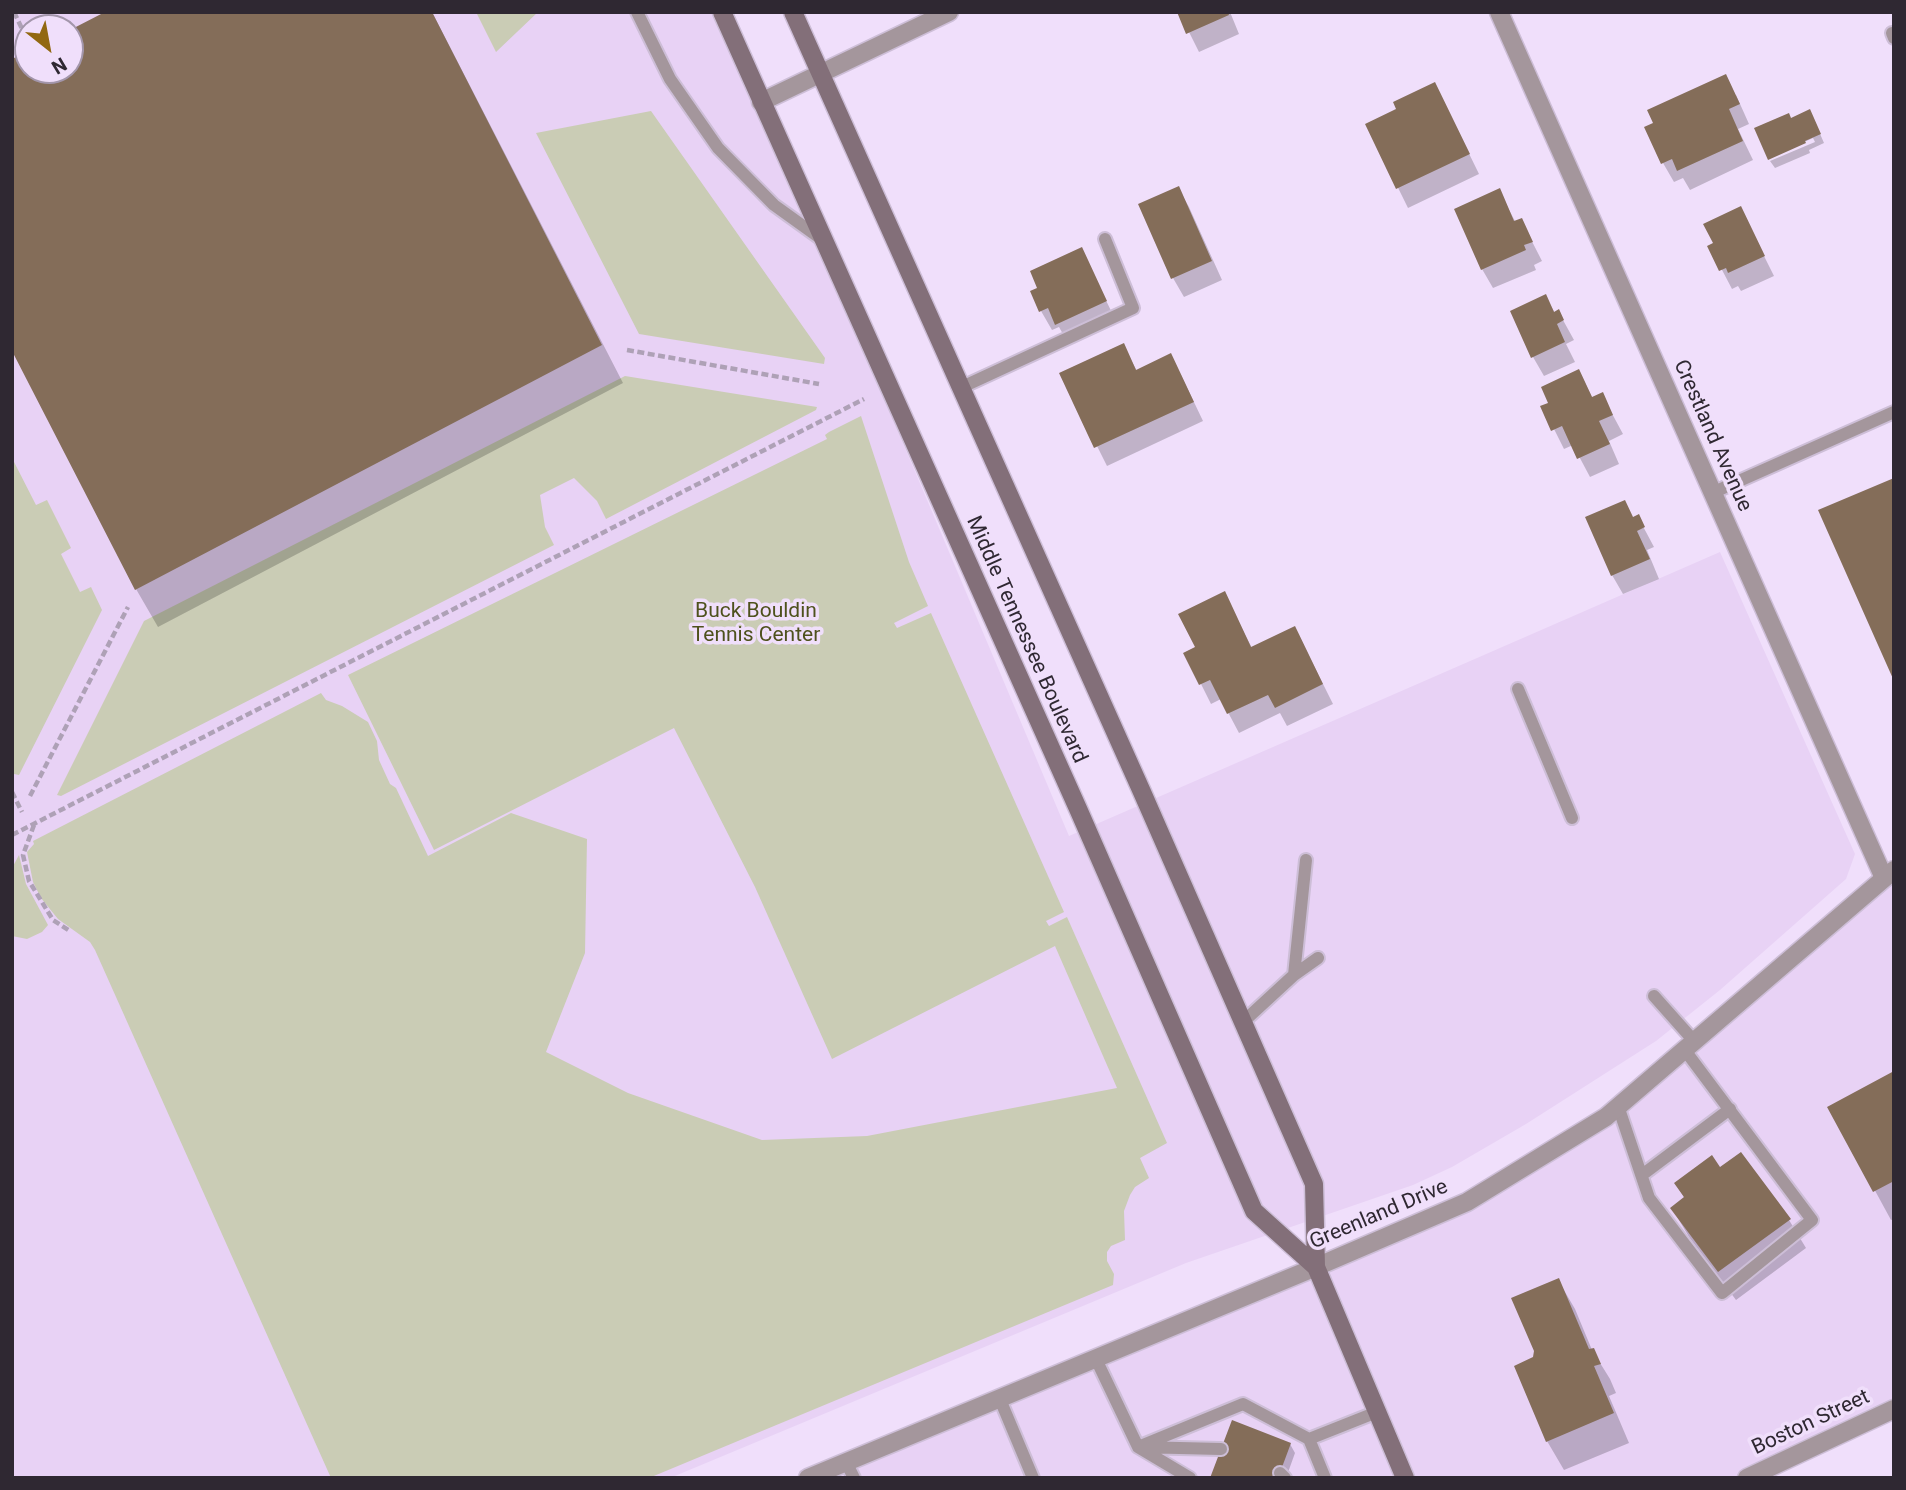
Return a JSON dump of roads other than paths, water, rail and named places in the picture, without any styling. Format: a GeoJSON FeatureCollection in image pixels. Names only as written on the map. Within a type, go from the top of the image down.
{"type":"FeatureCollection","features":[{"type":"Feature","properties":{"kind":"main road","name":"Middle Tennessee Boulevard"},"geometry":{"type":"LineString","coordinates":[[722,12],[1254,1212],[1316,1267]]}},
{"type":"Feature","properties":{"kind":"main road","name":"Middle Tennessee Boulevard"},"geometry":{"type":"LineString","coordinates":[[793,12],[1314,1184],[1316,1267],[1405,1478]]}},
{"type":"Feature","properties":{"kind":"street"},"geometry":{"type":"LineString","coordinates":[[761,102],[948,12]]}},
{"type":"Feature","properties":{"kind":"street","name":"Crestland Avenue"},"geometry":{"type":"LineString","coordinates":[[1499,12],[1712,493],[1889,874]]}},
{"type":"Feature","properties":{"kind":"street","name":"Greenland Drive"},"geometry":{"type":"LineString","coordinates":[[808,1478],[850,1470],[999,1398],[1467,1202],[1606,1117],[1889,874]]}},
{"type":"Feature","properties":{"kind":"street","name":"Boston Street"},"geometry":{"type":"LineString","coordinates":[[1747,1478],[1894,1409]]}},
{"type":"Feature","properties":{"kind":"lane"},"geometry":{"type":"LineString","coordinates":[[637,12],[670,79],[718,148],[774,205],[824,241]]}},
{"type":"Feature","properties":{"kind":"lane"},"geometry":{"type":"LineString","coordinates":[[960,388],[1133,307],[1105,239]]}},
{"type":"Feature","properties":{"kind":"lane"},"geometry":{"type":"LineString","coordinates":[[1712,493],[1894,412]]}},
{"type":"Feature","properties":{"kind":"lane"},"geometry":{"type":"LineString","coordinates":[[1518,689],[1572,818]]}},
{"type":"Feature","properties":{"kind":"lane"},"geometry":{"type":"LineString","coordinates":[[1294,975],[1306,860]]}},
{"type":"Feature","properties":{"kind":"lane"},"geometry":{"type":"LineString","coordinates":[[1242,1022],[1294,975],[1318,958]]}},
{"type":"Feature","properties":{"kind":"lane"},"geometry":{"type":"LineString","coordinates":[[1618,1106],[1649,1198],[1722,1293],[1812,1220],[1730,1109],[1654,996]]}},
{"type":"Feature","properties":{"kind":"lane"},"geometry":{"type":"LineString","coordinates":[[1642,1175],[1730,1109]]}},
{"type":"Feature","properties":{"kind":"lane"},"geometry":{"type":"LineString","coordinates":[[1095,1357],[1138,1447],[1190,1478]]}},
{"type":"Feature","properties":{"kind":"lane"},"geometry":{"type":"LineString","coordinates":[[999,1398],[1033,1478]]}},
{"type":"Feature","properties":{"kind":"lane"},"geometry":{"type":"LineString","coordinates":[[1138,1447],[1243,1404],[1309,1439],[1325,1478]]}},
{"type":"Feature","properties":{"kind":"lane"},"geometry":{"type":"LineString","coordinates":[[1309,1439],[1377,1412]]}},
{"type":"Feature","properties":{"kind":"lane"},"geometry":{"type":"LineString","coordinates":[[1138,1447],[1221,1449]]}},
{"type":"Feature","properties":{"kind":"park label","name":"Buck Bouldin Tennis Center"},"geometry":{"type":"Point","coordinates":[756,624]}}]}
